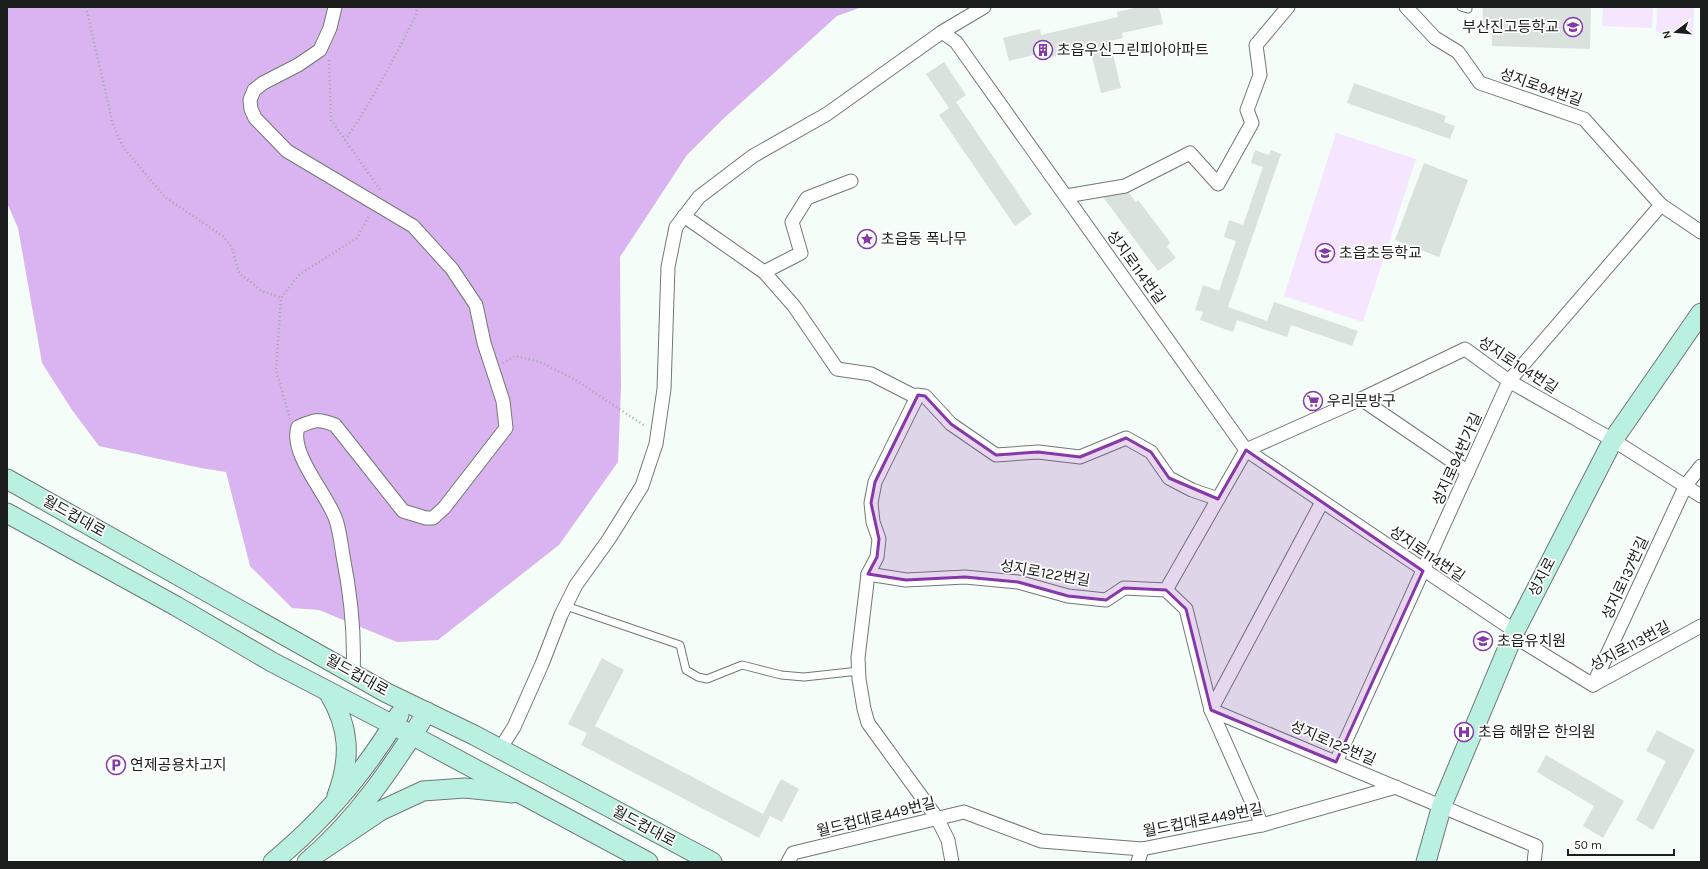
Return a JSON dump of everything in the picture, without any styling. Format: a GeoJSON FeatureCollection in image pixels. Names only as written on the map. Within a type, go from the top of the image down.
{"type":"FeatureCollection","features":[{"type":"Feature","properties":{"kind":"main road","name":"성지로"},"geometry":{"type":"LineString","coordinates":[[1426,862],[1442,805],[1513,633],[1613,440],[1701,313]]}},
{"type":"Feature","properties":{"kind":"main road","name":"월드컵대로"},"geometry":{"type":"LineString","coordinates":[[7,479],[353,674],[500,749],[712,862]]}},
{"type":"Feature","properties":{"kind":"main road","name":"월드컵대로"},"geometry":{"type":"LineString","coordinates":[[7,513],[329,693],[393,725],[648,862]]}},
{"type":"Feature","properties":{"kind":"main road"},"geometry":{"type":"LineString","coordinates":[[329,693],[343,721],[347,742],[347,760],[343,779],[333,806]]}},
{"type":"Feature","properties":{"kind":"main road"},"geometry":{"type":"LineString","coordinates":[[273,862],[303,838],[358,777],[407,702]]}},
{"type":"Feature","properties":{"kind":"main road"},"geometry":{"type":"LineString","coordinates":[[313,857],[348,822],[376,788],[427,712]]}},
{"type":"Feature","properties":{"kind":"main road"},"geometry":{"type":"LineString","coordinates":[[313,857],[380,811],[423,791],[465,788],[522,794]]}},
{"type":"Feature","properties":{"kind":"street"},"geometry":{"type":"LineString","coordinates":[[335,7],[330,28],[320,50],[298,65],[263,83],[254,90],[250,100],[250,109],[255,118],[288,151],[412,226],[452,269],[476,305],[484,343],[503,401],[506,428],[444,508],[433,518],[426,518],[403,511],[335,425],[323,420],[314,420],[298,427],[295,436],[307,468],[336,519],[351,597],[354,643],[353,674]]}},
{"type":"Feature","properties":{"kind":"street"},"geometry":{"type":"LineString","coordinates":[[500,749],[514,727],[576,585],[609,539],[642,486],[656,444],[664,389],[668,266],[676,227],[699,197],[753,156],[827,114],[942,32],[984,7]]}},
{"type":"Feature","properties":{"kind":"street"},"geometry":{"type":"LineString","coordinates":[[1066,196],[1125,186],[1190,153],[1218,184],[1252,123],[1247,110],[1260,75],[1256,45],[1288,7]]}},
{"type":"Feature","properties":{"kind":"street","name":"성지로94번길"},"geometry":{"type":"LineString","coordinates":[[1406,7],[1435,38],[1458,52],[1480,83],[1584,119],[1661,205],[1701,232]]}},
{"type":"Feature","properties":{"kind":"street","name":"성지로114번길"},"geometry":{"type":"LineString","coordinates":[[942,32],[956,42],[1246,450],[1513,633]]}},
{"type":"Feature","properties":{"kind":"street"},"geometry":{"type":"LineString","coordinates":[[764,272],[801,253],[792,222],[807,198],[851,181]]}},
{"type":"Feature","properties":{"kind":"street","name":"성지로94번가길"},"geometry":{"type":"LineString","coordinates":[[1336,762],[1509,382],[1661,205]]}},
{"type":"Feature","properties":{"kind":"street"},"geometry":{"type":"LineString","coordinates":[[684,216],[764,272],[794,306],[837,369],[871,374],[912,395],[925,396],[951,424],[996,455],[1038,452],[1080,457],[1126,438],[1151,452],[1169,478],[1192,490],[1218,499]]}},
{"type":"Feature","properties":{"kind":"street","name":"성지로104번길"},"geometry":{"type":"LineString","coordinates":[[1246,450],[1361,399],[1465,349],[1509,382],[1613,440],[1686,485]]}},
{"type":"Feature","properties":{"kind":"street"},"geometry":{"type":"LineString","coordinates":[[918,395],[875,482],[871,503],[873,522],[879,539],[877,557],[868,574],[862,617],[858,671],[864,709],[868,723],[937,818],[948,840],[952,862]]}},
{"type":"Feature","properties":{"kind":"street"},"geometry":{"type":"LineString","coordinates":[[1361,399],[1468,472]]}},
{"type":"Feature","properties":{"kind":"street"},"geometry":{"type":"LineString","coordinates":[[1246,450],[1166,590],[1186,609],[1211,710],[1262,825]]}},
{"type":"Feature","properties":{"kind":"street","name":"성지로137번길"},"geometry":{"type":"LineString","coordinates":[[1593,685],[1686,485],[1701,466]]}},
{"type":"Feature","properties":{"kind":"street"},"geometry":{"type":"LineString","coordinates":[[1686,485],[1701,496]]}},
{"type":"Feature","properties":{"kind":"street"},"geometry":{"type":"LineString","coordinates":[[1211,710],[1322,502]]}},
{"type":"Feature","properties":{"kind":"street","name":"성지로122번길"},"geometry":{"type":"LineString","coordinates":[[868,574],[906,580],[965,577],[1018,582],[1068,596],[1106,600],[1124,588],[1166,590]]}},
{"type":"Feature","properties":{"kind":"street","name":"성지로113번길"},"geometry":{"type":"LineString","coordinates":[[1513,633],[1593,685],[1701,626]]}},
{"type":"Feature","properties":{"kind":"street","name":"성지로122번길"},"geometry":{"type":"LineString","coordinates":[[1211,710],[1442,805],[1536,846],[1534,862]]}},
{"type":"Feature","properties":{"kind":"street","name":"월드컵대로449번길"},"geometry":{"type":"LineString","coordinates":[[788,862],[793,853],[964,812],[1041,841],[1142,849],[1262,825],[1396,787]]}},
{"type":"Feature","properties":{"kind":"street"},"geometry":{"type":"LineString","coordinates":[[1138,862],[1142,849]]}},
{"type":"Feature","properties":{"kind":"lane"},"geometry":{"type":"LineString","coordinates":[[566,606],[680,645],[686,670],[698,678],[707,679],[742,665],[781,675],[804,677],[858,671]]}},
{"type":"Feature","properties":{"kind":"path"},"geometry":{"type":"LineString","coordinates":[[86,7],[113,125],[123,147],[165,197],[224,237],[232,248],[239,273],[262,291],[280,298]]}},
{"type":"Feature","properties":{"kind":"path"},"geometry":{"type":"LineString","coordinates":[[345,140],[366,110],[390,68],[416,15],[417,7]]}},
{"type":"Feature","properties":{"kind":"path"},"geometry":{"type":"LineString","coordinates":[[295,436],[276,370],[280,298],[300,274],[358,238],[381,190],[331,120],[329,54]]}},
{"type":"Feature","properties":{"kind":"path"},"geometry":{"type":"LineString","coordinates":[[493,369],[515,356],[538,361],[574,379],[643,424],[656,444]]}},
{"type":"Feature","properties":{"kind":"highlighted area"},"geometry":{"type":"Polygon","coordinates":[[[918,395],[925,396],[951,424],[996,455],[1038,452],[1080,457],[1126,438],[1151,452],[1169,478],[1218,499],[1246,450],[1423,571],[1336,762],[1211,710],[1186,609],[1166,590],[1124,588],[1106,600],[1068,596],[1018,582],[965,577],[906,580],[868,574],[877,557],[879,539],[871,503],[875,482],[918,395]]]}},
{"type":"Feature","properties":{"kind":"shaded area"},"geometry":{"type":"Polygon","coordinates":[[[7,7],[862,7],[837,16],[721,121],[687,155],[620,257],[621,387],[618,462],[559,545],[438,640],[397,642],[319,610],[292,608],[250,566],[226,472],[99,446],[72,410],[42,363],[18,228],[7,203],[7,7]]]}},
{"type":"Feature","properties":{"kind":"shaded area"},"geometry":{"type":"Polygon","coordinates":[[[1603,7],[1653,7],[1652,28],[1602,26],[1603,7]]]}},
{"type":"Feature","properties":{"kind":"shaded area"},"geometry":{"type":"Polygon","coordinates":[[[1657,7],[1694,7],[1693,37],[1656,32],[1657,7]]]}},
{"type":"Feature","properties":{"kind":"shaded area"},"geometry":{"type":"Polygon","coordinates":[[[1336,133],[1416,159],[1363,322],[1284,296],[1336,133]]]}},
{"type":"Feature","properties":{"kind":"building","name":"초읍우신그린피아아파트"},"geometry":{"type":"Polygon","coordinates":[[[1139,7],[1159,7],[1163,24],[1122,33],[1123,38],[1110,41],[1121,88],[1101,93],[1090,48],[1044,59],[1042,53],[1009,61],[1003,38],[1040,29],[1041,35],[1118,17],[1117,12],[1139,7]]]}},
{"type":"Feature","properties":{"kind":"building"},"geometry":{"type":"Polygon","coordinates":[[[1483,7],[1591,7],[1590,49],[1492,46],[1492,29],[1482,29],[1483,7]]]}},
{"type":"Feature","properties":{"kind":"building"},"geometry":{"type":"Polygon","coordinates":[[[944,62],[966,95],[956,102],[1032,214],[1015,226],[939,115],[949,108],[926,74],[944,62]]]}},
{"type":"Feature","properties":{"kind":"building"},"geometry":{"type":"Polygon","coordinates":[[[1354,83],[1446,116],[1444,122],[1455,126],[1450,139],[1347,103],[1354,83]]]}},
{"type":"Feature","properties":{"kind":"building"},"geometry":{"type":"Polygon","coordinates":[[[1255,150],[1269,155],[1271,150],[1281,154],[1228,307],[1267,321],[1274,302],[1358,331],[1352,346],[1291,325],[1287,337],[1237,320],[1233,332],[1200,320],[1203,312],[1195,310],[1203,285],[1219,291],[1236,241],[1224,237],[1229,220],[1243,225],[1263,167],[1251,163],[1255,150]]]}},
{"type":"Feature","properties":{"kind":"building"},"geometry":{"type":"Polygon","coordinates":[[[1424,163],[1468,180],[1439,257],[1395,240],[1424,163]]]}},
{"type":"Feature","properties":{"kind":"building"},"geometry":{"type":"Polygon","coordinates":[[[1115,188],[1129,193],[1136,202],[1138,200],[1170,242],[1167,247],[1176,258],[1158,271],[1103,197],[1115,188]]]}},
{"type":"Feature","properties":{"kind":"building"},"geometry":{"type":"Polygon","coordinates":[[[602,658],[624,670],[595,726],[763,814],[781,779],[799,789],[782,822],[770,816],[759,838],[581,745],[587,733],[568,724],[602,658]]]}},
{"type":"Feature","properties":{"kind":"building"},"geometry":{"type":"Polygon","coordinates":[[[1657,730],[1695,750],[1653,830],[1636,820],[1666,761],[1646,751],[1657,730]]]}},
{"type":"Feature","properties":{"kind":"building"},"geometry":{"type":"Polygon","coordinates":[[[1546,755],[1624,801],[1603,838],[1583,826],[1594,806],[1537,772],[1546,755]]]}},
{"type":"Feature","properties":{"kind":"place","name":"부산진고등학교"},"geometry":{"type":"Point","coordinates":[1573,27]}},
{"type":"Feature","properties":{"kind":"place","name":"초읍우신그린피아아파트"},"geometry":{"type":"Point","coordinates":[1043,50]}},
{"type":"Feature","properties":{"kind":"place","name":"초읍동 폭나무"},"geometry":{"type":"Point","coordinates":[867,239]}},
{"type":"Feature","properties":{"kind":"place","name":"초읍초등학교"},"geometry":{"type":"Point","coordinates":[1325,253]}},
{"type":"Feature","properties":{"kind":"place","name":"우리문방구"},"geometry":{"type":"Point","coordinates":[1313,401]}},
{"type":"Feature","properties":{"kind":"place","name":"초읍유치원"},"geometry":{"type":"Point","coordinates":[1483,641]}},
{"type":"Feature","properties":{"kind":"place","name":"초읍 해맑은 한의원"},"geometry":{"type":"Point","coordinates":[1464,732]}},
{"type":"Feature","properties":{"kind":"place","name":"연제공용차고지"},"geometry":{"type":"Point","coordinates":[116,765]}}]}
